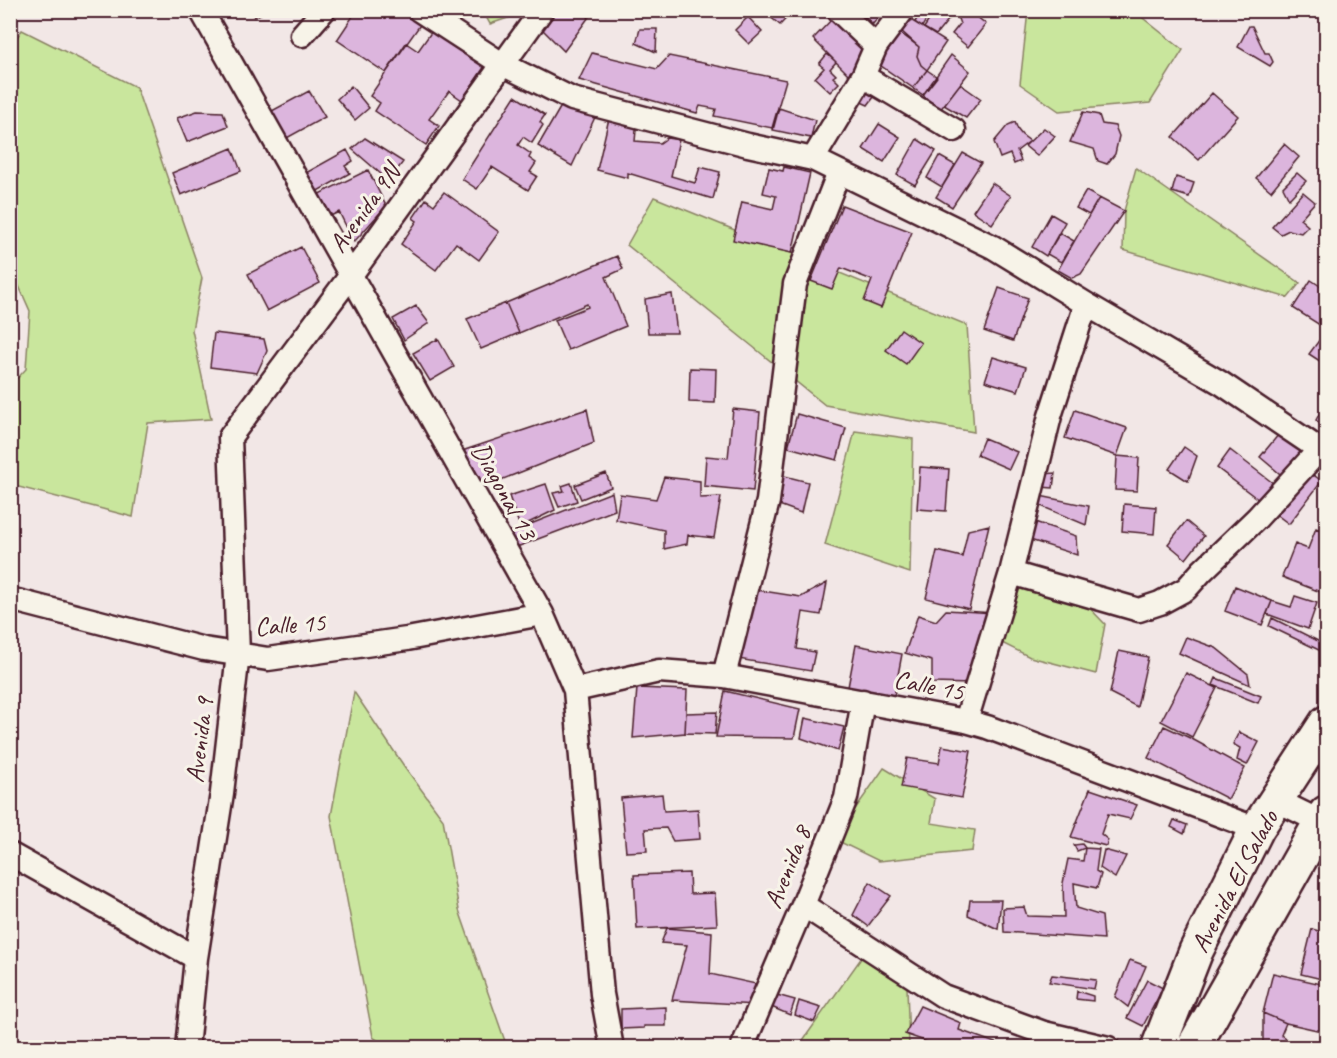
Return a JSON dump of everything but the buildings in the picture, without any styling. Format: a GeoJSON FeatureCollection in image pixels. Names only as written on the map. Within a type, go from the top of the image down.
{"type":"FeatureCollection","features":[{"type":"Feature","properties":{"kind":"main road","name":"Avenida El Salado"},"geometry":{"type":"LineString","coordinates":[[1158,1047],[1196,951],[1257,829],[1326,723]]}},
{"type":"Feature","properties":{"kind":"main road","name":"Avenida El Salado"},"geometry":{"type":"LineString","coordinates":[[1193,1047],[1325,820]]}},
{"type":"Feature","properties":{"kind":"street","name":"Diagonal 13"},"geometry":{"type":"LineString","coordinates":[[201,10],[542,614],[575,690],[602,994],[612,1047]]}},
{"type":"Feature","properties":{"kind":"street"},"geometry":{"type":"LineString","coordinates":[[302,35],[324,10]]}},
{"type":"Feature","properties":{"kind":"street"},"geometry":{"type":"LineString","coordinates":[[419,10],[502,64],[572,99],[748,145],[813,159],[993,247],[1221,383],[1323,452],[1186,589],[1160,603],[1139,610],[1011,573]]}},
{"type":"Feature","properties":{"kind":"street","name":"Avenida 9N"},"geometry":{"type":"LineString","coordinates":[[230,437],[351,275],[542,10]]}},
{"type":"Feature","properties":{"kind":"street"},"geometry":{"type":"LineString","coordinates":[[838,10],[876,46]]}},
{"type":"Feature","properties":{"kind":"street"},"geometry":{"type":"LineString","coordinates":[[813,159],[863,76],[876,46],[903,10]]}},
{"type":"Feature","properties":{"kind":"street"},"geometry":{"type":"LineString","coordinates":[[863,76],[954,129]]}},
{"type":"Feature","properties":{"kind":"street"},"geometry":{"type":"LineString","coordinates":[[724,676],[768,501],[795,284],[838,172]]}},
{"type":"Feature","properties":{"kind":"street"},"geometry":{"type":"LineString","coordinates":[[966,721],[1011,573],[1050,416],[1086,304]]}},
{"type":"Feature","properties":{"kind":"street","name":"Avenida 9"},"geometry":{"type":"LineString","coordinates":[[187,1047],[196,958],[222,793],[238,654],[230,437]]}},
{"type":"Feature","properties":{"kind":"street","name":"Calle 15"},"geometry":{"type":"LineString","coordinates":[[10,599],[204,649],[268,659],[406,639],[542,614]]}},
{"type":"Feature","properties":{"kind":"street","name":"Calle 15"},"geometry":{"type":"LineString","coordinates":[[575,690],[659,671],[724,676],[966,721],[1257,829]]}},
{"type":"Feature","properties":{"kind":"street","name":"Avenida 8"},"geometry":{"type":"LineString","coordinates":[[742,1047],[846,798],[863,701]]}},
{"type":"Feature","properties":{"kind":"street"},"geometry":{"type":"LineString","coordinates":[[1276,800],[1325,820]]}},
{"type":"Feature","properties":{"kind":"street"},"geometry":{"type":"LineString","coordinates":[[10,854],[196,958]]}},
{"type":"Feature","properties":{"kind":"street"},"geometry":{"type":"LineString","coordinates":[[803,905],[943,996],[1044,1033],[1108,1047]]}},
{"type":"Feature","properties":{"kind":"green space"},"geometry":{"type":"Polygon","coordinates":[[[532,10],[490,24],[483,11],[532,10]]]}},
{"type":"Feature","properties":{"kind":"green space"},"geometry":{"type":"Polygon","coordinates":[[[1028,11],[1134,11],[1183,50],[1150,103],[1059,111],[1020,84],[1028,11]]]}},
{"type":"Feature","properties":{"kind":"green space"},"geometry":{"type":"Polygon","coordinates":[[[22,30],[136,87],[202,278],[192,330],[211,419],[148,423],[133,517],[11,485],[11,385],[26,369],[30,311],[11,268],[10,47],[22,30]]]}},
{"type":"Feature","properties":{"kind":"green space"},"geometry":{"type":"Polygon","coordinates":[[[1136,168],[1300,283],[1288,298],[1123,250],[1124,211],[1136,168]]]}},
{"type":"Feature","properties":{"kind":"green space"},"geometry":{"type":"Polygon","coordinates":[[[654,197],[967,325],[974,432],[825,405],[627,245],[654,197]]]}},
{"type":"Feature","properties":{"kind":"green space"},"geometry":{"type":"Polygon","coordinates":[[[855,431],[913,439],[910,573],[825,545],[855,431]]]}},
{"type":"Feature","properties":{"kind":"green space"},"geometry":{"type":"Polygon","coordinates":[[[1021,579],[1079,597],[1105,624],[1096,674],[1030,657],[1000,642],[1021,579]]]}},
{"type":"Feature","properties":{"kind":"green space"},"geometry":{"type":"Polygon","coordinates":[[[354,692],[443,819],[459,910],[506,1044],[503,1047],[388,1047],[373,1037],[331,816],[354,692]]]}},
{"type":"Feature","properties":{"kind":"green space"},"geometry":{"type":"Polygon","coordinates":[[[884,768],[935,799],[931,823],[975,830],[972,851],[879,861],[834,839],[884,768]]]}},
{"type":"Feature","properties":{"kind":"green space"},"geometry":{"type":"Polygon","coordinates":[[[862,957],[907,987],[909,1047],[802,1048],[801,1043],[862,957]]]}}]}
